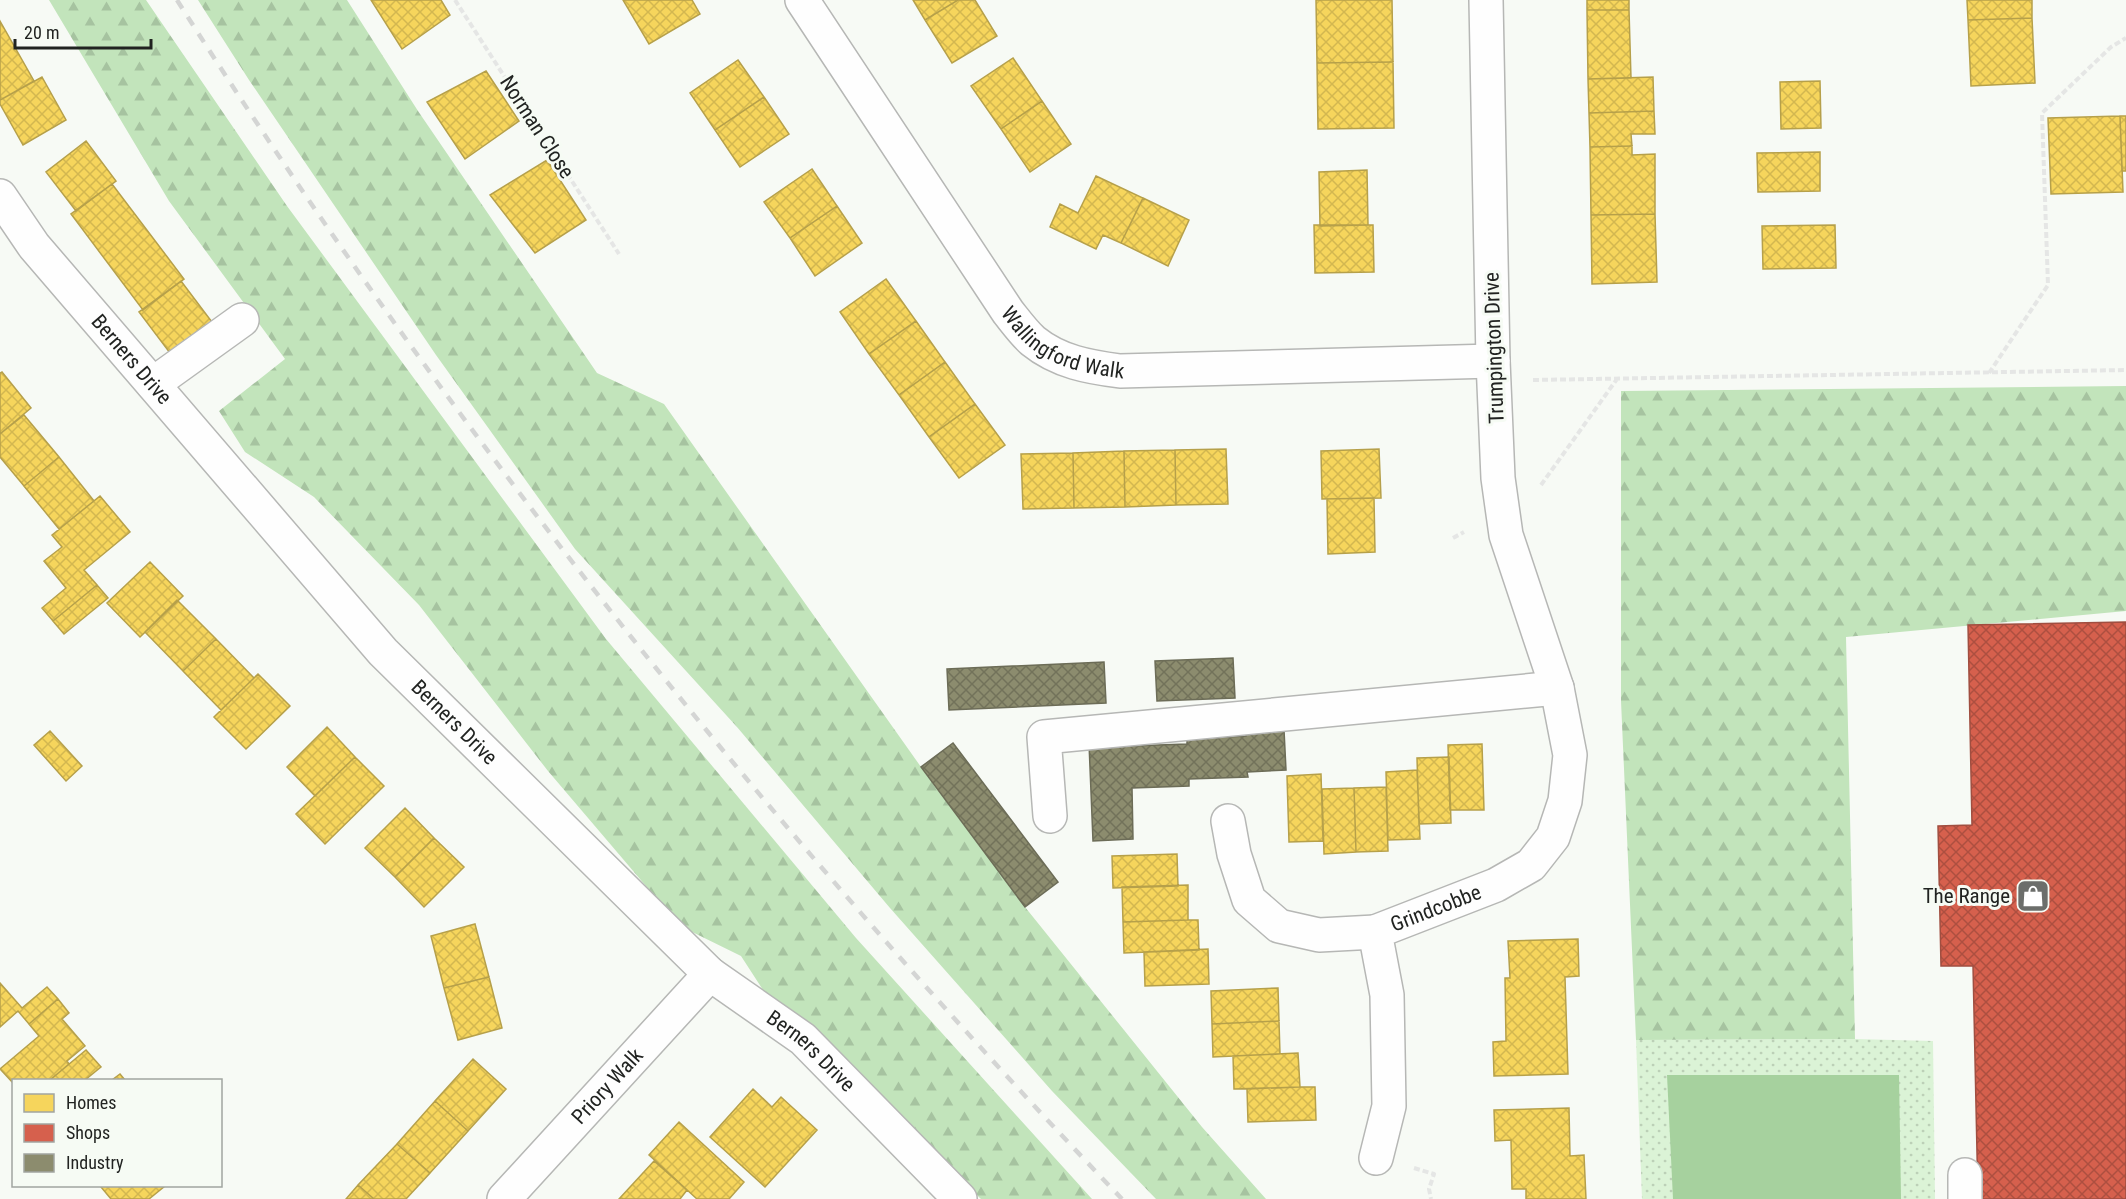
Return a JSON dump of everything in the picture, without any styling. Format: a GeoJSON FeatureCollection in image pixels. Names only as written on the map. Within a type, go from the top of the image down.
{"type":"FeatureCollection","features":[{"type":"Feature","properties":{"kind":"street","name":"Wallingford Walk"},"geometry":{"type":"LineString","coordinates":[[802,0],[1008,312],[1032,340],[1055,356],[1085,366],[1120,371],[1493,372]]}},
{"type":"Feature","properties":{"kind":"street","name":"Trumpington Drive"},"geometry":{"type":"LineString","coordinates":[[1486,0],[1493,372],[1498,478],[1506,534],[1557,688]]}},
{"type":"Feature","properties":{"kind":"street","name":"Berners Drive"},"geometry":{"type":"LineString","coordinates":[[0,196],[34,246],[383,652],[710,974],[803,1039],[960,1199]]}},
{"type":"Feature","properties":{"kind":"street"},"geometry":{"type":"LineString","coordinates":[[153,384],[242,320]]}},
{"type":"Feature","properties":{"kind":"street"},"geometry":{"type":"LineString","coordinates":[[1050,816],[1044,736],[1557,688]]}},
{"type":"Feature","properties":{"kind":"street","name":"Grindcobbe"},"geometry":{"type":"LineString","coordinates":[[1376,1158],[1389,1106],[1387,995],[1375,932],[1496,885],[1531,865],[1553,837],[1565,801],[1570,755],[1557,688]]}},
{"type":"Feature","properties":{"kind":"street"},"geometry":{"type":"LineString","coordinates":[[1228,821],[1234,854],[1249,900],[1279,926],[1319,935],[1375,932]]}},
{"type":"Feature","properties":{"kind":"street","name":"Priory Walk"},"geometry":{"type":"LineString","coordinates":[[504,1199],[710,974]]}},
{"type":"Feature","properties":{"kind":"path","name":"Norman Close"},"geometry":{"type":"LineString","coordinates":[[455,0],[619,254]]}},
{"type":"Feature","properties":{"kind":"path"},"geometry":{"type":"LineString","coordinates":[[1989,373],[2048,285],[2042,113],[2111,47],[2126,38]]}},
{"type":"Feature","properties":{"kind":"path"},"geometry":{"type":"LineString","coordinates":[[1493,372],[1542,380],[2126,370]]}},
{"type":"Feature","properties":{"kind":"path"},"geometry":{"type":"LineString","coordinates":[[1506,534],[1617,379]]}},
{"type":"Feature","properties":{"kind":"shaded area"},"geometry":{"type":"Polygon","coordinates":[[[1636,1040],[1933,1041],[1935,1199],[1642,1199],[1636,1040]]]}},
{"type":"Feature","properties":{"kind":"shaded area"},"geometry":{"type":"Polygon","coordinates":[[[1667,1075],[1899,1075],[1901,1199],[1673,1199],[1667,1075]]]}},
{"type":"Feature","properties":{"kind":"green space"},"geometry":{"type":"Polygon","coordinates":[[[49,0],[146,0],[287,206],[606,639],[856,938],[1092,1199],[981,1199],[765,993],[741,956],[680,926],[548,771],[419,605],[314,497],[245,452],[219,411],[285,359],[169,201],[49,0]]]}},
{"type":"Feature","properties":{"kind":"green space"},"geometry":{"type":"Polygon","coordinates":[[[198,0],[347,0],[418,111],[597,373],[664,404],[921,767],[1025,907],[1202,1127],[1266,1199],[1156,1199],[1052,1091],[890,908],[737,727],[575,549],[436,355],[249,80],[198,0]]]}},
{"type":"Feature","properties":{"kind":"green space"},"geometry":{"type":"Polygon","coordinates":[[[2126,386],[2126,611],[1846,637],[1855,1039],[1636,1040],[1621,701],[1621,391],[2126,386]]]}},
{"type":"Feature","properties":{"kind":"building: Homes"},"geometry":{"type":"Polygon","coordinates":[[[371,0],[441,0],[450,15],[402,49],[371,0]]]}},
{"type":"Feature","properties":{"kind":"building: Homes"},"geometry":{"type":"Polygon","coordinates":[[[623,0],[692,0],[700,14],[649,44],[623,0]]]}},
{"type":"Feature","properties":{"kind":"building: Homes"},"geometry":{"type":"Polygon","coordinates":[[[913,0],[958,0],[925,20],[913,0]]]}},
{"type":"Feature","properties":{"kind":"building: Homes"},"geometry":{"type":"Polygon","coordinates":[[[958,0],[975,0],[997,36],[952,63],[925,20],[958,0]]]}},
{"type":"Feature","properties":{"kind":"building: Homes"},"geometry":{"type":"Polygon","coordinates":[[[1316,0],[1392,0],[1393,62],[1317,63],[1316,0]]]}},
{"type":"Feature","properties":{"kind":"building: Homes"},"geometry":{"type":"Polygon","coordinates":[[[1587,0],[1629,0],[1629,10],[1587,10],[1587,0]]]}},
{"type":"Feature","properties":{"kind":"building: Homes"},"geometry":{"type":"Polygon","coordinates":[[[1967,0],[2032,0],[2032,18],[1968,20],[1967,0]]]}},
{"type":"Feature","properties":{"kind":"building: Homes"},"geometry":{"type":"Polygon","coordinates":[[[1587,10],[1629,10],[1631,78],[1588,79],[1587,10]]]}},
{"type":"Feature","properties":{"kind":"building: Homes"},"geometry":{"type":"Polygon","coordinates":[[[2032,18],[2035,83],[1971,86],[1968,20],[2032,18]]]}},
{"type":"Feature","properties":{"kind":"building: Homes"},"geometry":{"type":"Polygon","coordinates":[[[0,21],[34,81],[0,100],[0,21]]]}},
{"type":"Feature","properties":{"kind":"building: Homes"},"geometry":{"type":"Polygon","coordinates":[[[1013,58],[1042,101],[1001,129],[971,86],[1013,58]]]}},
{"type":"Feature","properties":{"kind":"building: Homes"},"geometry":{"type":"Polygon","coordinates":[[[738,60],[764,97],[715,130],[690,93],[738,60]]]}},
{"type":"Feature","properties":{"kind":"building: Homes"},"geometry":{"type":"Polygon","coordinates":[[[1393,62],[1394,128],[1318,129],[1317,63],[1393,62]]]}},
{"type":"Feature","properties":{"kind":"building: Homes"},"geometry":{"type":"Polygon","coordinates":[[[486,71],[519,121],[465,159],[427,102],[486,71]]]}},
{"type":"Feature","properties":{"kind":"building: Homes"},"geometry":{"type":"Polygon","coordinates":[[[42,77],[66,120],[23,145],[0,104],[0,100],[42,77]]]}},
{"type":"Feature","properties":{"kind":"building: Homes"},"geometry":{"type":"Polygon","coordinates":[[[1653,77],[1654,111],[1589,113],[1588,79],[1653,77]]]}},
{"type":"Feature","properties":{"kind":"building: Homes"},"geometry":{"type":"Polygon","coordinates":[[[1820,81],[1821,128],[1781,129],[1780,82],[1820,81]]]}},
{"type":"Feature","properties":{"kind":"building: Homes"},"geometry":{"type":"Polygon","coordinates":[[[764,97],[789,134],[740,167],[715,130],[764,97]]]}},
{"type":"Feature","properties":{"kind":"building: Homes"},"geometry":{"type":"Polygon","coordinates":[[[1042,101],[1071,144],[1030,172],[1001,129],[1042,101]]]}},
{"type":"Feature","properties":{"kind":"building: Homes"},"geometry":{"type":"Polygon","coordinates":[[[1654,111],[1655,134],[1631,134],[1632,146],[1590,147],[1589,113],[1654,111]]]}},
{"type":"Feature","properties":{"kind":"building: Homes"},"geometry":{"type":"Polygon","coordinates":[[[2120,116],[2123,192],[2051,194],[2048,118],[2120,116]]]}},
{"type":"Feature","properties":{"kind":"building: Homes"},"geometry":{"type":"Polygon","coordinates":[[[2120,116],[2126,116],[2126,171],[2122,171],[2120,116]]]}},
{"type":"Feature","properties":{"kind":"building: Homes"},"geometry":{"type":"Polygon","coordinates":[[[86,141],[116,181],[76,211],[46,172],[86,141]]]}},
{"type":"Feature","properties":{"kind":"building: Homes"},"geometry":{"type":"Polygon","coordinates":[[[1632,146],[1632,155],[1655,154],[1655,214],[1591,215],[1590,147],[1632,146]]]}},
{"type":"Feature","properties":{"kind":"building: Homes"},"geometry":{"type":"Polygon","coordinates":[[[1820,152],[1820,191],[1758,192],[1757,153],[1820,152]]]}},
{"type":"Feature","properties":{"kind":"building: Homes"},"geometry":{"type":"Polygon","coordinates":[[[547,160],[586,220],[535,253],[490,195],[547,160]]]}},
{"type":"Feature","properties":{"kind":"building: Homes"},"geometry":{"type":"Polygon","coordinates":[[[812,169],[837,206],[790,238],[764,202],[812,169]]]}},
{"type":"Feature","properties":{"kind":"building: Homes"},"geometry":{"type":"Polygon","coordinates":[[[1367,170],[1368,225],[1320,226],[1319,172],[1367,170]]]}},
{"type":"Feature","properties":{"kind":"building: Homes"},"geometry":{"type":"Polygon","coordinates":[[[1096,176],[1143,198],[1121,243],[1103,235],[1096,249],[1050,227],[1060,204],[1078,213],[1096,176]]]}},
{"type":"Feature","properties":{"kind":"building: Homes"},"geometry":{"type":"Polygon","coordinates":[[[112,184],[184,279],[143,310],[71,214],[112,184]]]}},
{"type":"Feature","properties":{"kind":"building: Homes"},"geometry":{"type":"Polygon","coordinates":[[[1143,198],[1189,220],[1168,266],[1121,243],[1143,198]]]}},
{"type":"Feature","properties":{"kind":"building: Homes"},"geometry":{"type":"Polygon","coordinates":[[[837,206],[862,243],[815,276],[790,238],[837,206]]]}},
{"type":"Feature","properties":{"kind":"building: Homes"},"geometry":{"type":"Polygon","coordinates":[[[1655,214],[1657,282],[1592,284],[1591,215],[1655,214]]]}},
{"type":"Feature","properties":{"kind":"building: Homes"},"geometry":{"type":"Polygon","coordinates":[[[1314,225],[1373,225],[1374,272],[1315,273],[1314,225]]]}},
{"type":"Feature","properties":{"kind":"building: Homes"},"geometry":{"type":"Polygon","coordinates":[[[1835,225],[1836,268],[1763,269],[1762,226],[1835,225]]]}},
{"type":"Feature","properties":{"kind":"building: Homes"},"geometry":{"type":"Polygon","coordinates":[[[886,279],[916,321],[869,354],[840,312],[886,279]]]}},
{"type":"Feature","properties":{"kind":"building: Homes"},"geometry":{"type":"Polygon","coordinates":[[[181,281],[212,322],[170,353],[139,312],[181,281]]]}},
{"type":"Feature","properties":{"kind":"building: Homes"},"geometry":{"type":"Polygon","coordinates":[[[916,321],[945,362],[899,395],[869,354],[916,321]]]}},
{"type":"Feature","properties":{"kind":"building: Homes"},"geometry":{"type":"Polygon","coordinates":[[[945,362],[975,404],[929,437],[899,395],[945,362]]]}},
{"type":"Feature","properties":{"kind":"building: Homes"},"geometry":{"type":"Polygon","coordinates":[[[2,372],[31,408],[0,434],[0,373],[2,372]]]}},
{"type":"Feature","properties":{"kind":"building: Homes"},"geometry":{"type":"Polygon","coordinates":[[[975,404],[1005,445],[959,478],[929,437],[975,404]]]}},
{"type":"Feature","properties":{"kind":"building: Homes"},"geometry":{"type":"Polygon","coordinates":[[[24,415],[59,457],[24,486],[0,457],[0,434],[24,415]]]}},
{"type":"Feature","properties":{"kind":"building: Homes"},"geometry":{"type":"Polygon","coordinates":[[[1226,449],[1228,504],[1176,505],[1175,450],[1226,449]]]}},
{"type":"Feature","properties":{"kind":"building: Homes"},"geometry":{"type":"Polygon","coordinates":[[[1379,449],[1381,498],[1322,499],[1321,451],[1379,449]]]}},
{"type":"Feature","properties":{"kind":"building: Homes"},"geometry":{"type":"Polygon","coordinates":[[[1175,450],[1176,505],[1125,507],[1124,451],[1175,450]]]}},
{"type":"Feature","properties":{"kind":"building: Homes"},"geometry":{"type":"Polygon","coordinates":[[[1124,451],[1125,507],[1074,508],[1073,453],[1124,451]]]}},
{"type":"Feature","properties":{"kind":"building: Homes"},"geometry":{"type":"Polygon","coordinates":[[[1073,453],[1074,508],[1023,509],[1021,454],[1073,453]]]}},
{"type":"Feature","properties":{"kind":"building: Homes"},"geometry":{"type":"Polygon","coordinates":[[[59,457],[94,501],[59,529],[24,486],[59,457]]]}},
{"type":"Feature","properties":{"kind":"building: Homes"},"geometry":{"type":"Polygon","coordinates":[[[100,496],[130,532],[84,570],[97,585],[53,621],[42,608],[66,588],[44,561],[62,547],[52,535],[100,496]]]}},
{"type":"Feature","properties":{"kind":"building: Homes"},"geometry":{"type":"Polygon","coordinates":[[[1374,498],[1375,552],[1328,554],[1327,499],[1374,498]]]}},
{"type":"Feature","properties":{"kind":"building: Homes"},"geometry":{"type":"Polygon","coordinates":[[[150,562],[183,596],[140,637],[107,603],[150,562]]]}},
{"type":"Feature","properties":{"kind":"building: Homes"},"geometry":{"type":"Polygon","coordinates":[[[97,585],[108,598],[64,634],[53,621],[97,585]]]}},
{"type":"Feature","properties":{"kind":"building: Homes"},"geometry":{"type":"Polygon","coordinates":[[[177,600],[216,639],[183,671],[145,632],[177,600]]]}},
{"type":"Feature","properties":{"kind":"building: Homes"},"geometry":{"type":"Polygon","coordinates":[[[216,639],[254,678],[221,710],[183,671],[216,639]]]}},
{"type":"Feature","properties":{"kind":"building: Homes"},"geometry":{"type":"Polygon","coordinates":[[[258,674],[290,706],[246,749],[214,717],[258,674]]]}},
{"type":"Feature","properties":{"kind":"building: Homes"},"geometry":{"type":"Polygon","coordinates":[[[327,727],[355,757],[315,796],[287,767],[327,727]]]}},
{"type":"Feature","properties":{"kind":"building: Homes"},"geometry":{"type":"Polygon","coordinates":[[[50,731],[82,766],[66,781],[34,745],[50,731]]]}},
{"type":"Feature","properties":{"kind":"building: Homes"},"geometry":{"type":"Polygon","coordinates":[[[1482,744],[1484,810],[1450,810],[1448,745],[1482,744]]]}},
{"type":"Feature","properties":{"kind":"building: Homes"},"geometry":{"type":"Polygon","coordinates":[[[355,757],[384,786],[325,844],[296,814],[355,757]]]}},
{"type":"Feature","properties":{"kind":"building: Homes"},"geometry":{"type":"Polygon","coordinates":[[[1449,757],[1451,823],[1419,824],[1417,758],[1449,757]]]}},
{"type":"Feature","properties":{"kind":"building: Homes"},"geometry":{"type":"Polygon","coordinates":[[[1417,770],[1420,839],[1388,840],[1386,772],[1417,770]]]}},
{"type":"Feature","properties":{"kind":"building: Homes"},"geometry":{"type":"Polygon","coordinates":[[[1321,774],[1323,841],[1289,842],[1287,776],[1321,774]]]}},
{"type":"Feature","properties":{"kind":"building: Homes"},"geometry":{"type":"Polygon","coordinates":[[[1386,787],[1388,851],[1356,852],[1354,788],[1386,787]]]}},
{"type":"Feature","properties":{"kind":"building: Homes"},"geometry":{"type":"Polygon","coordinates":[[[1354,788],[1356,852],[1324,854],[1322,789],[1354,788]]]}},
{"type":"Feature","properties":{"kind":"building: Homes"},"geometry":{"type":"Polygon","coordinates":[[[405,808],[434,838],[395,877],[365,848],[405,808]]]}},
{"type":"Feature","properties":{"kind":"building: Homes"},"geometry":{"type":"Polygon","coordinates":[[[434,838],[464,867],[424,907],[395,877],[434,838]]]}},
{"type":"Feature","properties":{"kind":"building: Homes"},"geometry":{"type":"Polygon","coordinates":[[[1177,854],[1178,886],[1113,888],[1112,856],[1177,854]]]}},
{"type":"Feature","properties":{"kind":"building: Homes"},"geometry":{"type":"Polygon","coordinates":[[[1188,885],[1188,920],[1123,922],[1122,887],[1188,885]]]}},
{"type":"Feature","properties":{"kind":"building: Homes"},"geometry":{"type":"Polygon","coordinates":[[[1198,920],[1199,950],[1124,953],[1123,922],[1198,920]]]}},
{"type":"Feature","properties":{"kind":"building: Homes"},"geometry":{"type":"Polygon","coordinates":[[[475,924],[489,977],[444,988],[431,936],[475,924]]]}},
{"type":"Feature","properties":{"kind":"building: Homes"},"geometry":{"type":"Polygon","coordinates":[[[1578,939],[1579,976],[1565,977],[1568,1074],[1494,1076],[1493,1042],[1506,1041],[1505,978],[1510,978],[1508,941],[1578,939]]]}},
{"type":"Feature","properties":{"kind":"building: Homes"},"geometry":{"type":"Polygon","coordinates":[[[1208,949],[1209,984],[1145,986],[1144,952],[1208,949]]]}},
{"type":"Feature","properties":{"kind":"building: Homes"},"geometry":{"type":"Polygon","coordinates":[[[489,977],[502,1028],[458,1040],[444,988],[489,977]]]}},
{"type":"Feature","properties":{"kind":"building: Homes"},"geometry":{"type":"Polygon","coordinates":[[[0,983],[22,1008],[47,987],[58,999],[29,1024],[18,1011],[0,1027],[0,983]]]}},
{"type":"Feature","properties":{"kind":"building: Homes"},"geometry":{"type":"Polygon","coordinates":[[[1278,988],[1279,1021],[1212,1024],[1211,991],[1278,988]]]}},
{"type":"Feature","properties":{"kind":"building: Homes"},"geometry":{"type":"Polygon","coordinates":[[[58,999],[69,1013],[62,1019],[85,1046],[67,1061],[69,1064],[51,1079],[12,1079],[12,1082],[0,1069],[39,1036],[29,1024],[58,999]]]}},
{"type":"Feature","properties":{"kind":"building: Homes"},"geometry":{"type":"Polygon","coordinates":[[[1279,1021],[1280,1054],[1213,1057],[1212,1024],[1279,1021]]]}},
{"type":"Feature","properties":{"kind":"building: Homes"},"geometry":{"type":"Polygon","coordinates":[[[86,1050],[101,1067],[86,1079],[51,1079],[86,1050]]]}},
{"type":"Feature","properties":{"kind":"building: Homes"},"geometry":{"type":"Polygon","coordinates":[[[1298,1053],[1300,1087],[1234,1089],[1233,1056],[1298,1053]]]}},
{"type":"Feature","properties":{"kind":"building: Homes"},"geometry":{"type":"Polygon","coordinates":[[[473,1059],[506,1089],[468,1131],[435,1101],[473,1059]]]}},
{"type":"Feature","properties":{"kind":"building: Homes"},"geometry":{"type":"Polygon","coordinates":[[[120,1074],[124,1079],[113,1079],[120,1074]]]}},
{"type":"Feature","properties":{"kind":"building: Homes"},"geometry":{"type":"Polygon","coordinates":[[[1315,1087],[1316,1120],[1248,1122],[1247,1089],[1315,1087]]]}},
{"type":"Feature","properties":{"kind":"building: Homes"},"geometry":{"type":"Polygon","coordinates":[[[753,1089],[772,1107],[781,1097],[817,1130],[765,1187],[710,1137],[753,1089]]]}},
{"type":"Feature","properties":{"kind":"building: Homes"},"geometry":{"type":"Polygon","coordinates":[[[435,1101],[468,1131],[430,1173],[397,1144],[435,1101]]]}},
{"type":"Feature","properties":{"kind":"building: Homes"},"geometry":{"type":"Polygon","coordinates":[[[1569,1108],[1570,1156],[1584,1155],[1586,1199],[1526,1199],[1526,1189],[1512,1189],[1511,1140],[1495,1141],[1494,1110],[1569,1108]]]}},
{"type":"Feature","properties":{"kind":"building: Homes"},"geometry":{"type":"Polygon","coordinates":[[[679,1122],[744,1182],[729,1199],[697,1199],[649,1155],[679,1122]]]}},
{"type":"Feature","properties":{"kind":"building: Homes"},"geometry":{"type":"Polygon","coordinates":[[[397,1144],[430,1173],[406,1199],[374,1199],[358,1185],[397,1144]]]}},
{"type":"Feature","properties":{"kind":"building: Homes"},"geometry":{"type":"Polygon","coordinates":[[[654,1161],[687,1190],[680,1199],[619,1199],[654,1161]]]}},
{"type":"Feature","properties":{"kind":"building: Homes"},"geometry":{"type":"Polygon","coordinates":[[[358,1185],[374,1199],[346,1199],[358,1185]]]}},
{"type":"Feature","properties":{"kind":"building: Homes"},"geometry":{"type":"Polygon","coordinates":[[[101,1187],[164,1187],[149,1199],[111,1199],[101,1187]]]}},
{"type":"Feature","properties":{"kind":"building: Shops","name":"The Range"},"geometry":{"type":"Polygon","coordinates":[[[2126,622],[2126,1199],[1978,1199],[1973,966],[1941,966],[1938,826],[1972,825],[1968,625],[2126,622]]]}},
{"type":"Feature","properties":{"kind":"building: Industry"},"geometry":{"type":"Polygon","coordinates":[[[1233,658],[1235,698],[1157,701],[1155,661],[1233,658]]]}},
{"type":"Feature","properties":{"kind":"building: Industry"},"geometry":{"type":"Polygon","coordinates":[[[1104,662],[1106,703],[949,710],[947,669],[1104,662]]]}},
{"type":"Feature","properties":{"kind":"building: Industry"},"geometry":{"type":"Polygon","coordinates":[[[1284,730],[1286,770],[1247,772],[1248,777],[1189,779],[1189,786],[1132,788],[1133,839],[1093,841],[1089,743],[1130,742],[1130,746],[1187,744],[1187,739],[1246,736],[1246,731],[1284,730]]]}},
{"type":"Feature","properties":{"kind":"building: Industry"},"geometry":{"type":"Polygon","coordinates":[[[953,743],[1058,882],[1025,907],[921,767],[953,743]]]}},
{"type":"Feature","properties":{"kind":"railway"},"geometry":{"type":"LineString","coordinates":[[177,0],[281,160],[390,317],[503,471],[620,623],[740,771],[865,917],[992,1060],[1122,1199]]}},
{"type":"Feature","properties":{"kind":"place","name":"The Range"},"geometry":{"type":"Point","coordinates":[2033,896]}}]}
